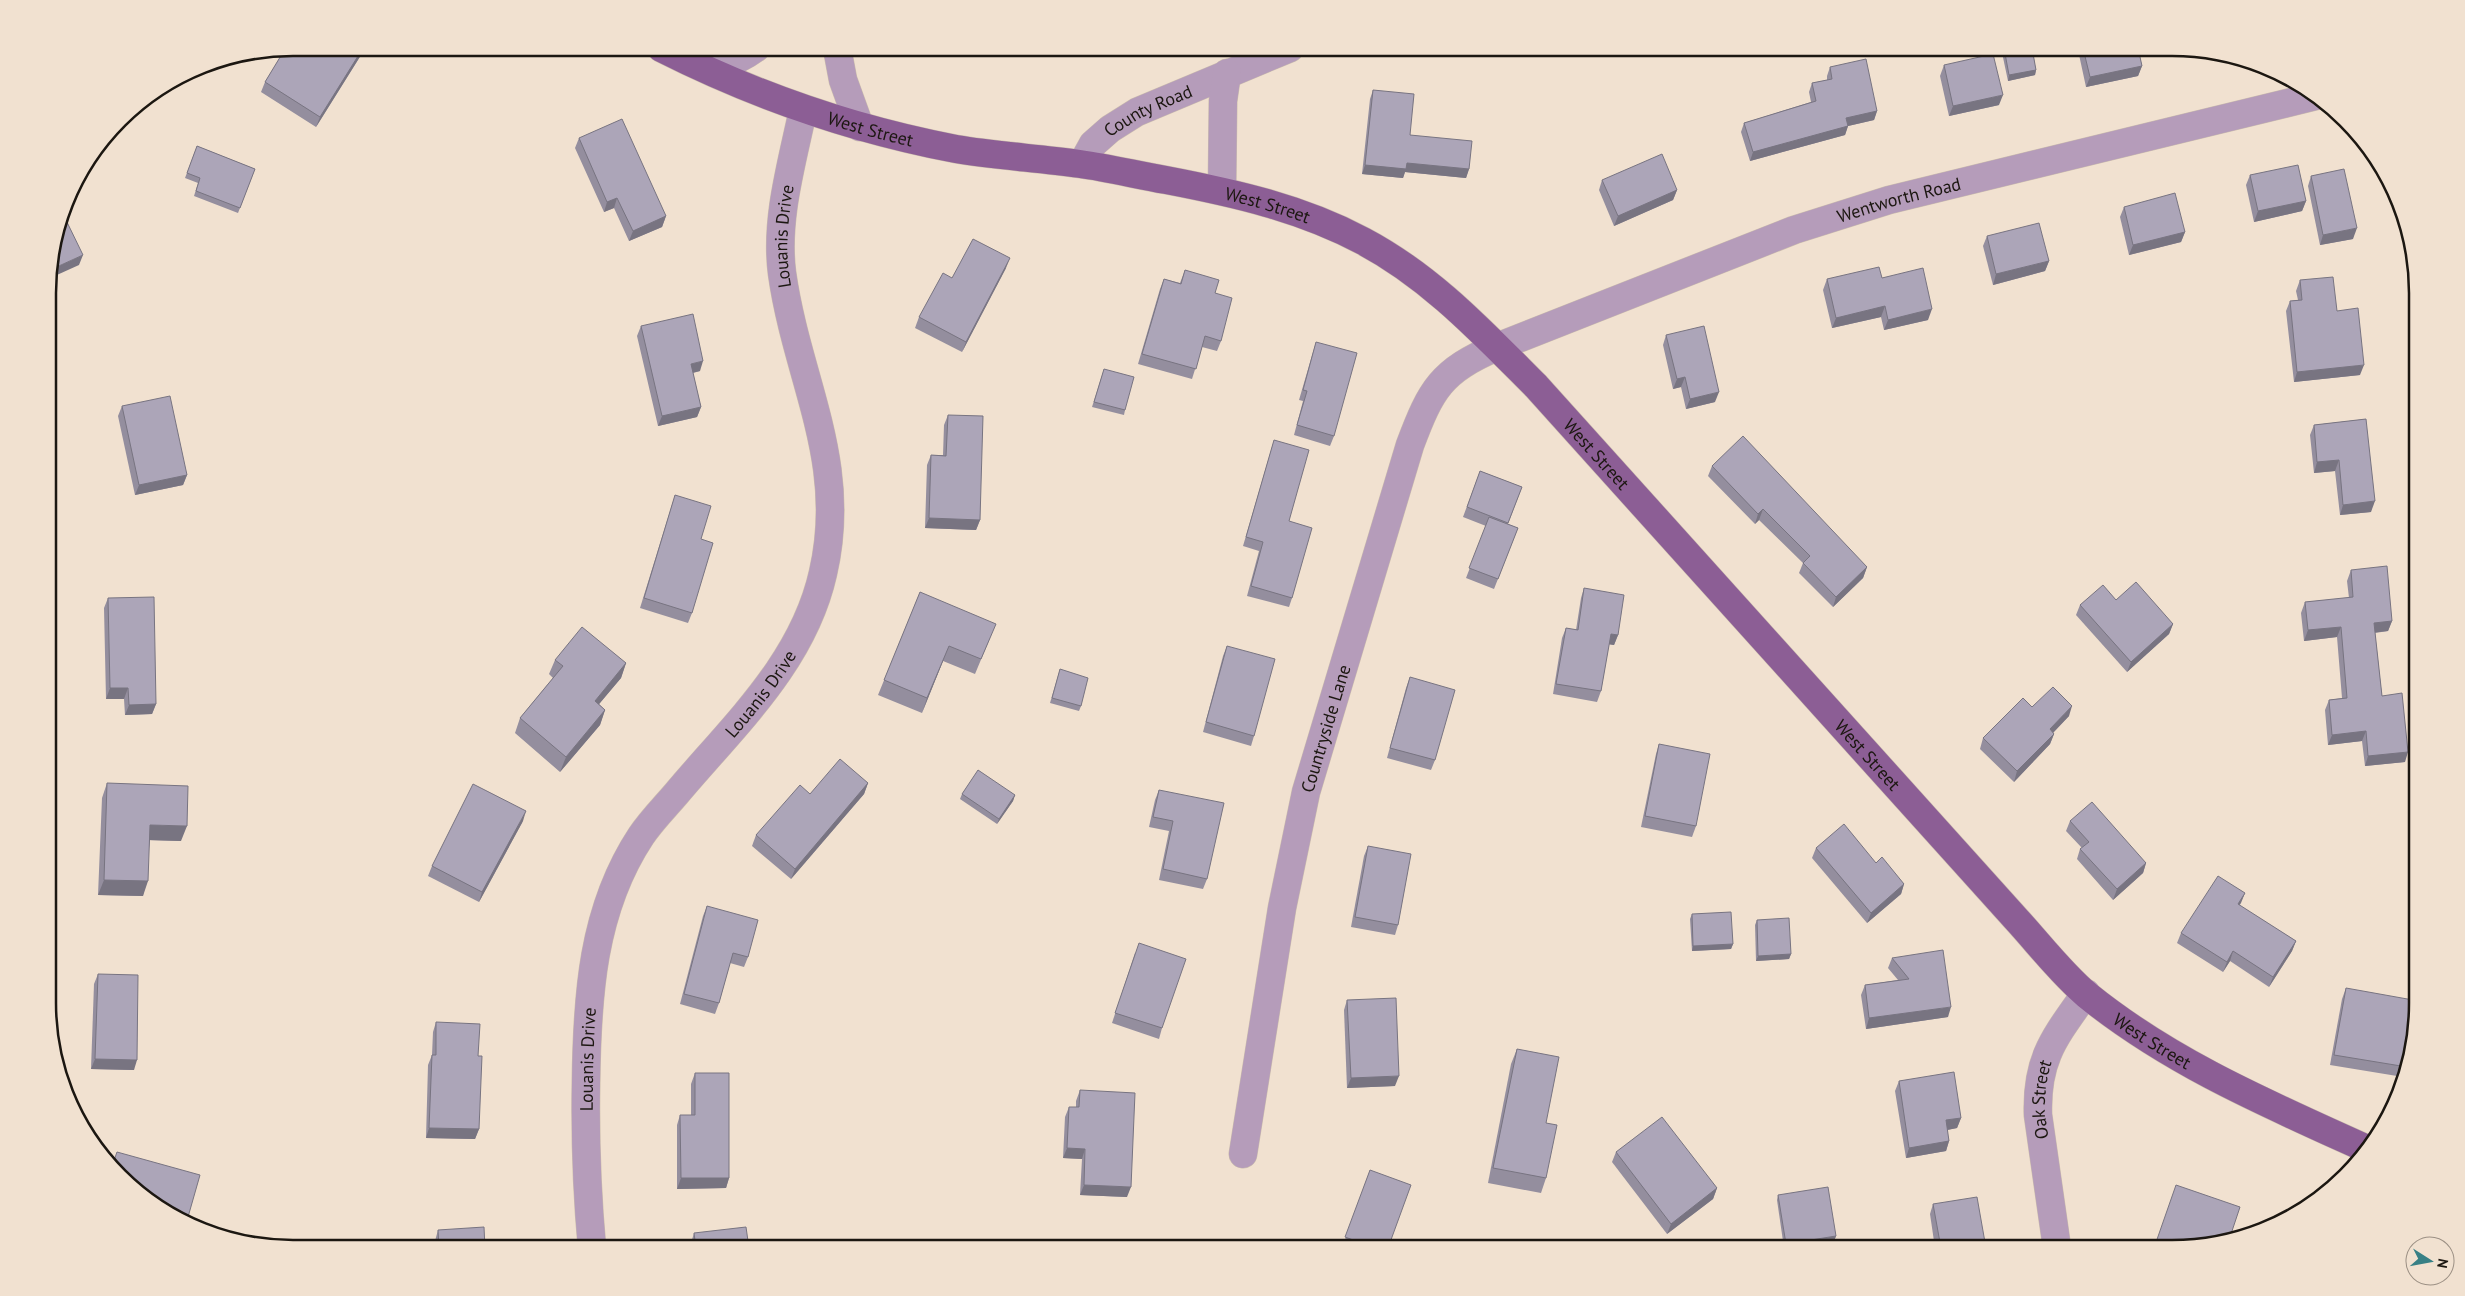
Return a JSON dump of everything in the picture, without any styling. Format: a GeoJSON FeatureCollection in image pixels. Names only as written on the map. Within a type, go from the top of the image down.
{"type":"FeatureCollection","features":[{"type":"Feature","properties":{"kind":"main road","name":"West Street"},"geometry":{"type":"LineString","coordinates":[[678,56],[737,84],[803,110],[860,127],[960,150],[1082,164],[1222,191],[1292,210],[1363,241],[1432,286],[1497,347],[1578,430],[2016,920],[2086,993],[2128,1025],[2222,1082],[2361,1146]]}},
{"type":"Feature","properties":{"kind":"street"},"geometry":{"type":"LineString","coordinates":[[680,56],[706,66],[720,65],[744,56]]}},
{"type":"Feature","properties":{"kind":"street"},"geometry":{"type":"LineString","coordinates":[[838,56],[843,80],[860,127]]}},
{"type":"Feature","properties":{"kind":"street","name":"County Road"},"geometry":{"type":"LineString","coordinates":[[1082,164],[1093,144],[1110,129],[1137,112],[1270,56]]}},
{"type":"Feature","properties":{"kind":"street","name":"County Road"},"geometry":{"type":"LineString","coordinates":[[1222,191],[1223,101],[1227,73]]}},
{"type":"Feature","properties":{"kind":"street","name":"Wentworth Road"},"geometry":{"type":"LineString","coordinates":[[1497,347],[1794,230],[1842,214],[1889,200],[2307,98]]}},
{"type":"Feature","properties":{"kind":"street","name":"Louanis Drive"},"geometry":{"type":"LineString","coordinates":[[592,1240],[585,1133],[590,986],[598,935],[609,897],[625,862],[642,834],[733,730],[787,661],[808,619],[823,575],[828,552],[831,505],[828,458],[815,404],[799,355],[782,271],[781,246],[786,194],[803,110]]}},
{"type":"Feature","properties":{"kind":"street","name":"Countryside Lane"},"geometry":{"type":"LineString","coordinates":[[1243,1154],[1282,908],[1306,792],[1410,445],[1429,399],[1446,376],[1468,360],[1497,347]]}},
{"type":"Feature","properties":{"kind":"street","name":"Oak Street"},"geometry":{"type":"LineString","coordinates":[[2057,1240],[2037,1098],[2050,1045],[2086,993]]}},
{"type":"Feature","properties":{"kind":"building"},"geometry":{"type":"Polygon","coordinates":[[[358,56],[320,117],[265,82],[280,57],[358,56]]]}},
{"type":"Feature","properties":{"kind":"building"},"geometry":{"type":"Polygon","coordinates":[[[1984,56],[1993,56],[2003,95],[1953,106],[1944,65],[1984,56]]]}},
{"type":"Feature","properties":{"kind":"building"},"geometry":{"type":"Polygon","coordinates":[[[2005,56],[2033,56],[2036,70],[2009,75],[2005,56]]]}},
{"type":"Feature","properties":{"kind":"building"},"geometry":{"type":"Polygon","coordinates":[[[2085,56],[2140,56],[2142,66],[2090,77],[2085,56]]]}},
{"type":"Feature","properties":{"kind":"building"},"geometry":{"type":"Polygon","coordinates":[[[1866,59],[1877,111],[1846,118],[1848,126],[1753,152],[1744,123],[1816,101],[1812,83],[1832,79],[1830,67],[1866,59]]]}},
{"type":"Feature","properties":{"kind":"building"},"geometry":{"type":"Polygon","coordinates":[[[1373,90],[1414,94],[1410,135],[1472,141],[1469,169],[1407,163],[1406,169],[1365,165],[1373,90]]]}},
{"type":"Feature","properties":{"kind":"building"},"geometry":{"type":"Polygon","coordinates":[[[622,119],[666,216],[633,231],[617,198],[607,202],[579,138],[622,119]]]}},
{"type":"Feature","properties":{"kind":"building"},"geometry":{"type":"Polygon","coordinates":[[[197,146],[255,169],[240,208],[196,191],[200,178],[187,173],[197,146]]]}},
{"type":"Feature","properties":{"kind":"building"},"geometry":{"type":"Polygon","coordinates":[[[1662,154],[1677,190],[1618,216],[1602,180],[1662,154]]]}},
{"type":"Feature","properties":{"kind":"building"},"geometry":{"type":"Polygon","coordinates":[[[2298,165],[2306,201],[2258,211],[2250,175],[2298,165]]]}},
{"type":"Feature","properties":{"kind":"building"},"geometry":{"type":"Polygon","coordinates":[[[2344,169],[2357,228],[2323,235],[2311,176],[2344,169]]]}},
{"type":"Feature","properties":{"kind":"building"},"geometry":{"type":"Polygon","coordinates":[[[2175,193],[2185,232],[2133,245],[2124,207],[2175,193]]]}},
{"type":"Feature","properties":{"kind":"building"},"geometry":{"type":"Polygon","coordinates":[[[67,222],[83,255],[58,266],[67,222]]]}},
{"type":"Feature","properties":{"kind":"building"},"geometry":{"type":"Polygon","coordinates":[[[2039,223],[2049,261],[1996,274],[1987,236],[2039,223]]]}},
{"type":"Feature","properties":{"kind":"building"},"geometry":{"type":"Polygon","coordinates":[[[973,239],[1010,258],[966,342],[919,317],[943,273],[952,278],[973,239]]]}},
{"type":"Feature","properties":{"kind":"building"},"geometry":{"type":"Polygon","coordinates":[[[1879,267],[1882,278],[1923,268],[1932,309],[1888,320],[1885,306],[1836,318],[1827,279],[1879,267]]]}},
{"type":"Feature","properties":{"kind":"building"},"geometry":{"type":"Polygon","coordinates":[[[1185,270],[1219,280],[1215,293],[1232,298],[1221,341],[1205,336],[1196,369],[1142,354],[1164,279],[1181,284],[1185,270]]]}},
{"type":"Feature","properties":{"kind":"building"},"geometry":{"type":"Polygon","coordinates":[[[2333,277],[2337,311],[2358,308],[2364,365],[2297,372],[2290,301],[2302,300],[2300,280],[2333,277]]]}},
{"type":"Feature","properties":{"kind":"building"},"geometry":{"type":"Polygon","coordinates":[[[693,314],[703,361],[691,364],[701,407],[662,416],[641,326],[693,314]]]}},
{"type":"Feature","properties":{"kind":"building"},"geometry":{"type":"Polygon","coordinates":[[[1704,326],[1719,392],[1690,399],[1685,377],[1677,379],[1666,335],[1704,326]]]}},
{"type":"Feature","properties":{"kind":"building"},"geometry":{"type":"Polygon","coordinates":[[[1316,342],[1357,353],[1334,436],[1297,425],[1307,391],[1303,390],[1316,342]]]}},
{"type":"Feature","properties":{"kind":"building"},"geometry":{"type":"Polygon","coordinates":[[[1104,369],[1134,377],[1125,410],[1094,402],[1104,369]]]}},
{"type":"Feature","properties":{"kind":"building"},"geometry":{"type":"Polygon","coordinates":[[[170,396],[187,475],[139,485],[122,406],[170,396]]]}},
{"type":"Feature","properties":{"kind":"building"},"geometry":{"type":"Polygon","coordinates":[[[948,415],[983,416],[980,520],[929,518],[931,455],[946,456],[948,415]]]}},
{"type":"Feature","properties":{"kind":"building"},"geometry":{"type":"Polygon","coordinates":[[[2366,419],[2375,501],[2343,505],[2339,460],[2317,462],[2314,425],[2366,419]]]}},
{"type":"Feature","properties":{"kind":"building"},"geometry":{"type":"Polygon","coordinates":[[[1743,436],[1867,567],[1836,597],[1803,563],[1810,556],[1763,509],[1758,514],[1712,466],[1743,436]]]}},
{"type":"Feature","properties":{"kind":"building"},"geometry":{"type":"Polygon","coordinates":[[[1274,440],[1309,450],[1289,521],[1312,528],[1292,598],[1251,586],[1263,542],[1246,537],[1274,440]]]}},
{"type":"Feature","properties":{"kind":"building"},"geometry":{"type":"Polygon","coordinates":[[[1480,471],[1522,487],[1508,523],[1467,507],[1480,471]]]}},
{"type":"Feature","properties":{"kind":"building"},"geometry":{"type":"Polygon","coordinates":[[[675,495],[711,506],[701,539],[713,543],[692,613],[644,598],[675,495]]]}},
{"type":"Feature","properties":{"kind":"building"},"geometry":{"type":"Polygon","coordinates":[[[1489,517],[1518,528],[1498,579],[1469,568],[1489,517]]]}},
{"type":"Feature","properties":{"kind":"building"},"geometry":{"type":"Polygon","coordinates":[[[2387,566],[2392,621],[2374,623],[2382,696],[2402,693],[2408,752],[2368,756],[2366,731],[2332,735],[2329,700],[2347,698],[2341,627],[2308,630],[2305,602],[2353,597],[2351,570],[2387,566]]]}},
{"type":"Feature","properties":{"kind":"building"},"geometry":{"type":"Polygon","coordinates":[[[2136,582],[2173,624],[2131,662],[2080,605],[2103,585],[2116,600],[2136,582]]]}},
{"type":"Feature","properties":{"kind":"building"},"geometry":{"type":"Polygon","coordinates":[[[1584,588],[1624,595],[1618,635],[1611,634],[1601,691],[1556,684],[1566,628],[1578,630],[1584,588]]]}},
{"type":"Feature","properties":{"kind":"building"},"geometry":{"type":"Polygon","coordinates":[[[920,592],[996,624],[981,659],[949,646],[927,698],[884,680],[920,592]]]}},
{"type":"Feature","properties":{"kind":"building"},"geometry":{"type":"Polygon","coordinates":[[[154,597],[156,704],[129,705],[128,688],[110,688],[108,598],[154,597]]]}},
{"type":"Feature","properties":{"kind":"building"},"geometry":{"type":"Polygon","coordinates":[[[582,627],[626,663],[595,701],[605,710],[566,757],[520,718],[563,666],[555,660],[582,627]]]}},
{"type":"Feature","properties":{"kind":"building"},"geometry":{"type":"Polygon","coordinates":[[[1227,646],[1275,659],[1254,736],[1206,722],[1227,646]]]}},
{"type":"Feature","properties":{"kind":"building"},"geometry":{"type":"Polygon","coordinates":[[[1060,669],[1088,678],[1081,706],[1052,698],[1060,669]]]}},
{"type":"Feature","properties":{"kind":"building"},"geometry":{"type":"Polygon","coordinates":[[[1410,677],[1455,690],[1435,760],[1390,748],[1410,677]]]}},
{"type":"Feature","properties":{"kind":"building"},"geometry":{"type":"Polygon","coordinates":[[[2053,687],[2072,706],[2050,729],[2054,734],[2017,771],[1983,738],[2023,698],[2032,707],[2053,687]]]}},
{"type":"Feature","properties":{"kind":"building"},"geometry":{"type":"Polygon","coordinates":[[[1659,744],[1710,754],[1696,826],[1645,816],[1659,744]]]}},
{"type":"Feature","properties":{"kind":"building"},"geometry":{"type":"Polygon","coordinates":[[[840,759],[868,783],[795,869],[756,835],[800,785],[810,794],[840,759]]]}},
{"type":"Feature","properties":{"kind":"building"},"geometry":{"type":"Polygon","coordinates":[[[978,770],[1015,795],[999,819],[962,794],[978,770]]]}},
{"type":"Feature","properties":{"kind":"building"},"geometry":{"type":"Polygon","coordinates":[[[107,783],[188,786],[187,826],[150,825],[148,881],[104,880],[107,783]]]}},
{"type":"Feature","properties":{"kind":"building"},"geometry":{"type":"Polygon","coordinates":[[[473,784],[526,811],[482,892],[432,866],[473,784]]]}},
{"type":"Feature","properties":{"kind":"building"},"geometry":{"type":"Polygon","coordinates":[[[1159,790],[1224,803],[1207,879],[1163,869],[1173,821],[1153,817],[1159,790]]]}},
{"type":"Feature","properties":{"kind":"building"},"geometry":{"type":"Polygon","coordinates":[[[2092,802],[2146,863],[2117,889],[2080,849],[2089,842],[2070,821],[2092,802]]]}},
{"type":"Feature","properties":{"kind":"building"},"geometry":{"type":"Polygon","coordinates":[[[1844,824],[1876,863],[1882,857],[1904,884],[1871,913],[1816,848],[1844,824]]]}},
{"type":"Feature","properties":{"kind":"building"},"geometry":{"type":"Polygon","coordinates":[[[1368,846],[1411,854],[1398,925],[1355,917],[1368,846]]]}},
{"type":"Feature","properties":{"kind":"building"},"geometry":{"type":"Polygon","coordinates":[[[2218,876],[2245,893],[2238,904],[2296,941],[2273,977],[2233,951],[2227,962],[2181,933],[2218,876]]]}},
{"type":"Feature","properties":{"kind":"building"},"geometry":{"type":"Polygon","coordinates":[[[707,906],[758,920],[748,957],[733,953],[719,1003],[684,994],[707,906]]]}},
{"type":"Feature","properties":{"kind":"building"},"geometry":{"type":"Polygon","coordinates":[[[1731,912],[1733,944],[1693,946],[1692,914],[1731,912]]]}},
{"type":"Feature","properties":{"kind":"building"},"geometry":{"type":"Polygon","coordinates":[[[1789,918],[1791,954],[1758,956],[1757,920],[1789,918]]]}},
{"type":"Feature","properties":{"kind":"building"},"geometry":{"type":"Polygon","coordinates":[[[1139,943],[1186,959],[1162,1028],[1115,1013],[1139,943]]]}},
{"type":"Feature","properties":{"kind":"building"},"geometry":{"type":"Polygon","coordinates":[[[1943,950],[1951,1007],[1869,1018],[1865,985],[1909,979],[1892,958],[1943,950]]]}},
{"type":"Feature","properties":{"kind":"building"},"geometry":{"type":"Polygon","coordinates":[[[98,974],[138,975],[137,1060],[95,1059],[98,974]]]}},
{"type":"Feature","properties":{"kind":"building"},"geometry":{"type":"Polygon","coordinates":[[[2346,988],[2409,999],[2407,1032],[2400,1066],[2334,1055],[2346,988]]]}},
{"type":"Feature","properties":{"kind":"building"},"geometry":{"type":"Polygon","coordinates":[[[1396,998],[1399,1076],[1351,1078],[1347,1000],[1396,998]]]}},
{"type":"Feature","properties":{"kind":"building"},"geometry":{"type":"Polygon","coordinates":[[[436,1022],[480,1024],[478,1056],[482,1056],[479,1129],[429,1128],[432,1055],[436,1055],[436,1022]]]}},
{"type":"Feature","properties":{"kind":"building"},"geometry":{"type":"Polygon","coordinates":[[[1517,1049],[1559,1057],[1546,1123],[1557,1125],[1546,1178],[1493,1168],[1517,1049]]]}},
{"type":"Feature","properties":{"kind":"building"},"geometry":{"type":"Polygon","coordinates":[[[1954,1072],[1961,1118],[1946,1120],[1949,1141],[1909,1148],[1899,1081],[1954,1072]]]}},
{"type":"Feature","properties":{"kind":"building"},"geometry":{"type":"Polygon","coordinates":[[[695,1073],[729,1073],[729,1178],[681,1178],[680,1115],[695,1115],[695,1073]]]}},
{"type":"Feature","properties":{"kind":"building"},"geometry":{"type":"Polygon","coordinates":[[[1080,1090],[1135,1093],[1131,1187],[1084,1185],[1085,1149],[1067,1148],[1069,1107],[1079,1107],[1080,1090]]]}},
{"type":"Feature","properties":{"kind":"building"},"geometry":{"type":"Polygon","coordinates":[[[1662,1117],[1717,1188],[1671,1224],[1616,1152],[1662,1117]]]}},
{"type":"Feature","properties":{"kind":"building"},"geometry":{"type":"Polygon","coordinates":[[[117,1152],[200,1175],[188,1215],[149,1191],[115,1159],[117,1152]]]}},
{"type":"Feature","properties":{"kind":"building"},"geometry":{"type":"Polygon","coordinates":[[[1370,1170],[1411,1185],[1391,1240],[1353,1240],[1345,1237],[1370,1170]]]}},
{"type":"Feature","properties":{"kind":"building"},"geometry":{"type":"Polygon","coordinates":[[[2176,1185],[2240,1207],[2232,1232],[2203,1238],[2157,1240],[2176,1185]]]}},
{"type":"Feature","properties":{"kind":"building"},"geometry":{"type":"Polygon","coordinates":[[[1828,1187],[1836,1236],[1811,1240],[1785,1240],[1778,1195],[1828,1187]]]}},
{"type":"Feature","properties":{"kind":"building"},"geometry":{"type":"Polygon","coordinates":[[[1977,1197],[1985,1240],[1940,1240],[1933,1204],[1977,1197]]]}},
{"type":"Feature","properties":{"kind":"building"},"geometry":{"type":"Polygon","coordinates":[[[484,1227],[485,1240],[439,1240],[438,1230],[484,1227]]]}},
{"type":"Feature","properties":{"kind":"building"},"geometry":{"type":"Polygon","coordinates":[[[746,1227],[748,1240],[695,1240],[694,1233],[746,1227]]]}}]}
